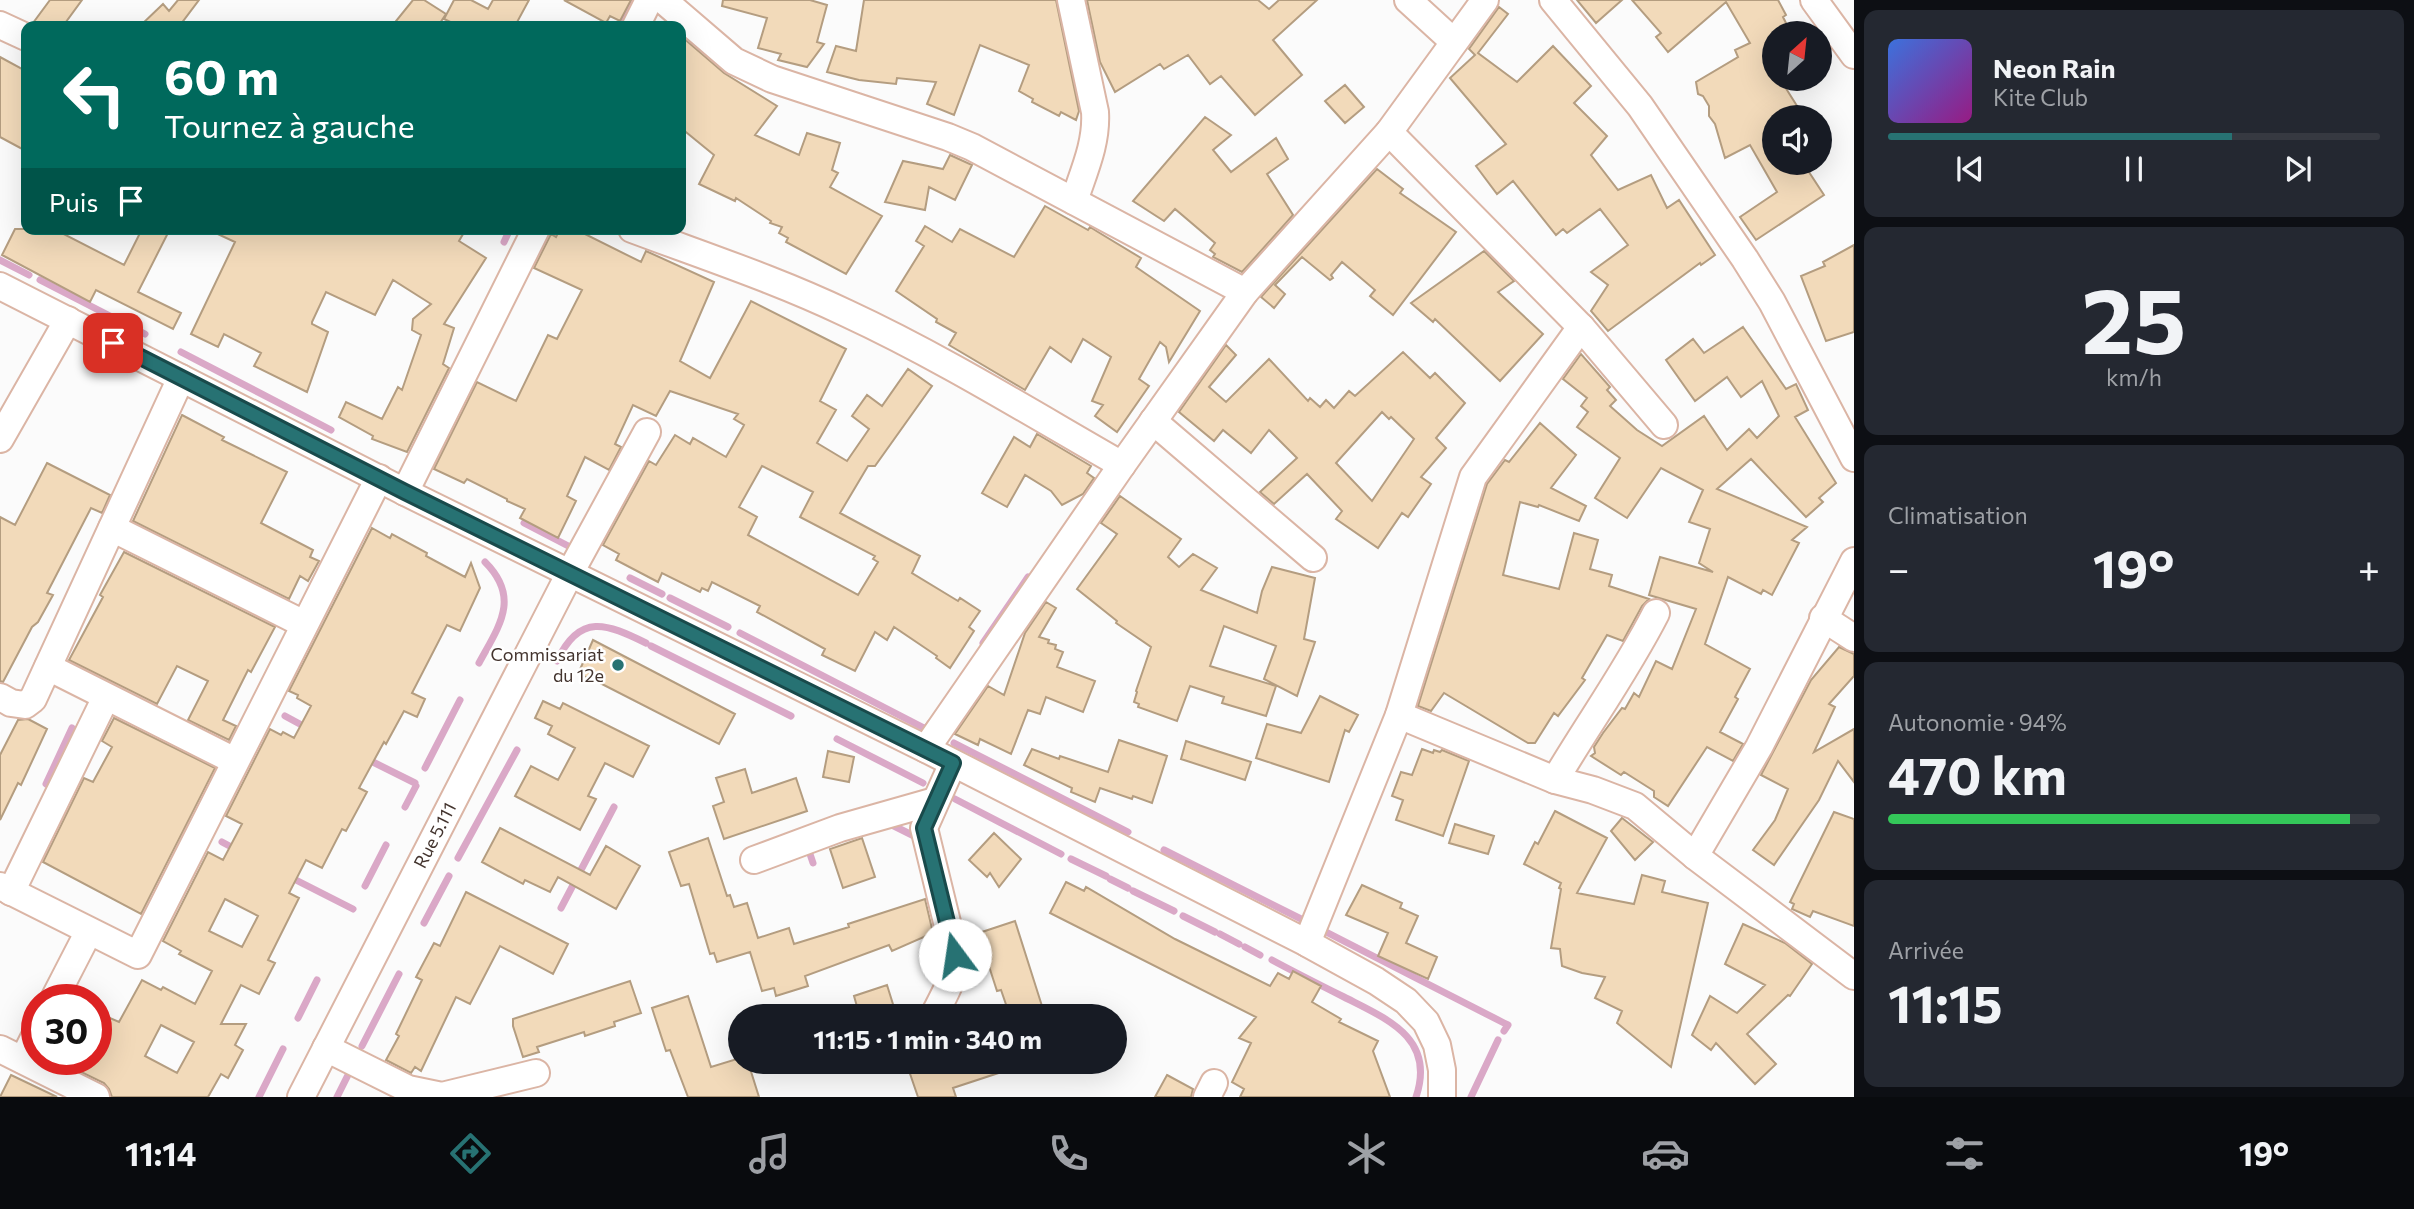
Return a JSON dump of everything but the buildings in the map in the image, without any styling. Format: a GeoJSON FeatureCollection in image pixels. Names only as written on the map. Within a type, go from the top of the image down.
{"type":"FeatureCollection","features":[{"type":"Feature","properties":{"kind":"street"},"geometry":{"type":"LineString","coordinates":[[1071,0],[1096,112],[1093,146],[1074,201]]}},
{"type":"Feature","properties":{"kind":"street"},"geometry":{"type":"LineString","coordinates":[[1408,0],[1454,42]]}},
{"type":"Feature","properties":{"kind":"street"},"geometry":{"type":"LineString","coordinates":[[926,749],[1245,292],[1389,132],[1485,0]]}},
{"type":"Feature","properties":{"kind":"street"},"geometry":{"type":"LineString","coordinates":[[1552,0],[1640,106],[1745,259],[1772,302],[1854,458]]}},
{"type":"Feature","properties":{"kind":"street"},"geometry":{"type":"LineString","coordinates":[[1814,0],[1850,43]]}},
{"type":"Feature","properties":{"kind":"street"},"geometry":{"type":"LineString","coordinates":[[647,6],[671,21]]}},
{"type":"Feature","properties":{"kind":"street"},"geometry":{"type":"LineString","coordinates":[[0,25],[21,35]]}},
{"type":"Feature","properties":{"kind":"street"},"geometry":{"type":"LineString","coordinates":[[686,31],[734,61],[772,79],[947,137],[1245,292]]}},
{"type":"Feature","properties":{"kind":"street"},"geometry":{"type":"LineString","coordinates":[[1389,132],[1581,327],[1664,425]]}},
{"type":"Feature","properties":{"kind":"street"},"geometry":{"type":"LineString","coordinates":[[405,492],[534,235]]}},
{"type":"Feature","properties":{"kind":"street"},"geometry":{"type":"LineString","coordinates":[[648,235],[792,289],[846,313],[1122,465]]}},
{"type":"Feature","properties":{"kind":"street"},"geometry":{"type":"LineString","coordinates":[[0,286],[405,492],[926,749],[1307,943],[1396,994],[1426,1022],[1437,1045],[1442,1070],[1442,1097]]}},
{"type":"Feature","properties":{"kind":"street"},"geometry":{"type":"LineString","coordinates":[[0,439],[68,320]]}},
{"type":"Feature","properties":{"kind":"street"},"geometry":{"type":"LineString","coordinates":[[1307,943],[1399,715],[1473,477],[1581,327]]}},
{"type":"Feature","properties":{"kind":"street"},"geometry":{"type":"LineString","coordinates":[[0,697],[11,703],[25,705],[33,699],[181,378]]}},
{"type":"Feature","properties":{"kind":"street"},"geometry":{"type":"LineString","coordinates":[[1153,421],[1313,558]]}},
{"type":"Feature","properties":{"kind":"street","name":"Rue 5.111"},"geometry":{"type":"LineString","coordinates":[[301,1097],[570,573],[647,432]]}},
{"type":"Feature","properties":{"kind":"street"},"geometry":{"type":"LineString","coordinates":[[106,697],[6,889],[138,955],[379,478]]}},
{"type":"Feature","properties":{"kind":"street"},"geometry":{"type":"LineString","coordinates":[[111,528],[304,624]]}},
{"type":"Feature","properties":{"kind":"street"},"geometry":{"type":"LineString","coordinates":[[1695,856],[1759,747],[1854,561]]}},
{"type":"Feature","properties":{"kind":"street"},"geometry":{"type":"LineString","coordinates":[[1555,780],[1591,720],[1615,688],[1656,613]]}},
{"type":"Feature","properties":{"kind":"street"},"geometry":{"type":"LineString","coordinates":[[1823,618],[1854,638]]}},
{"type":"Feature","properties":{"kind":"street"},"geometry":{"type":"LineString","coordinates":[[47,667],[235,761]]}},
{"type":"Feature","properties":{"kind":"street"},"geometry":{"type":"LineString","coordinates":[[1399,715],[1555,780],[1593,790],[1634,806],[1695,856],[1854,976]]}},
{"type":"Feature","properties":{"kind":"street"},"geometry":{"type":"LineString","coordinates":[[939,1004],[956,967],[955,955],[924,828],[953,763]]}},
{"type":"Feature","properties":{"kind":"street"},"geometry":{"type":"LineString","coordinates":[[754,860],[840,828],[935,801]]}},
{"type":"Feature","properties":{"kind":"street"},"geometry":{"type":"LineString","coordinates":[[62,984],[89,931]]}},
{"type":"Feature","properties":{"kind":"street"},"geometry":{"type":"LineString","coordinates":[[326,1048],[408,1089],[433,1095],[442,1096],[536,1073]]}},
{"type":"Feature","properties":{"kind":"street"},"geometry":{"type":"LineString","coordinates":[[11,1055],[96,1097]]}},
{"type":"Feature","properties":{"kind":"waterway"},"geometry":{"type":"LineString","coordinates":[[622,21],[632,0]]}},
{"type":"Feature","properties":{"kind":"waterway"},"geometry":{"type":"LineString","coordinates":[[504,242],[507,235]]}},
{"type":"Feature","properties":{"kind":"waterway"},"geometry":{"type":"LineString","coordinates":[[0,260],[29,275]]}},
{"type":"Feature","properties":{"kind":"waterway"},"geometry":{"type":"LineString","coordinates":[[40,280],[145,334]]}},
{"type":"Feature","properties":{"kind":"waterway"},"geometry":{"type":"LineString","coordinates":[[181,352],[331,430]]}},
{"type":"Feature","properties":{"kind":"waterway"},"geometry":{"type":"LineString","coordinates":[[524,523],[576,550]]}},
{"type":"Feature","properties":{"kind":"waterway"},"geometry":{"type":"LineString","coordinates":[[479,663],[499,624],[504,600],[496,575],[485,562]]}},
{"type":"Feature","properties":{"kind":"waterway"},"geometry":{"type":"LineString","coordinates":[[983,643],[1028,577]]}},
{"type":"Feature","properties":{"kind":"waterway"},"geometry":{"type":"LineString","coordinates":[[630,578],[662,594]]}},
{"type":"Feature","properties":{"kind":"waterway"},"geometry":{"type":"LineString","coordinates":[[670,598],[728,627]]}},
{"type":"Feature","properties":{"kind":"waterway"},"geometry":{"type":"LineString","coordinates":[[557,661],[575,635],[596,626],[619,631],[646,643]]}},
{"type":"Feature","properties":{"kind":"waterway"},"geometry":{"type":"LineString","coordinates":[[740,633],[926,729],[930,723]]}},
{"type":"Feature","properties":{"kind":"waterway"},"geometry":{"type":"LineString","coordinates":[[651,646],[791,716]]}},
{"type":"Feature","properties":{"kind":"waterway"},"geometry":{"type":"LineString","coordinates":[[425,768],[460,700]]}},
{"type":"Feature","properties":{"kind":"waterway"},"geometry":{"type":"LineString","coordinates":[[285,716],[309,729]]}},
{"type":"Feature","properties":{"kind":"waterway"},"geometry":{"type":"LineString","coordinates":[[46,784],[72,728]]}},
{"type":"Feature","properties":{"kind":"waterway"},"geometry":{"type":"LineString","coordinates":[[837,739],[923,783]]}},
{"type":"Feature","properties":{"kind":"waterway"},"geometry":{"type":"LineString","coordinates":[[954,743],[1128,832]]}},
{"type":"Feature","properties":{"kind":"waterway"},"geometry":{"type":"LineString","coordinates":[[458,858],[517,750]]}},
{"type":"Feature","properties":{"kind":"waterway"},"geometry":{"type":"LineString","coordinates":[[367,759],[415,783]]}},
{"type":"Feature","properties":{"kind":"waterway"},"geometry":{"type":"LineString","coordinates":[[405,807],[416,786]]}},
{"type":"Feature","properties":{"kind":"waterway"},"geometry":{"type":"LineString","coordinates":[[955,799],[1061,854]]}},
{"type":"Feature","properties":{"kind":"waterway"},"geometry":{"type":"LineString","coordinates":[[561,908],[614,807]]}},
{"type":"Feature","properties":{"kind":"waterway"},"geometry":{"type":"LineString","coordinates":[[890,824],[920,839]]}},
{"type":"Feature","properties":{"kind":"waterway"},"geometry":{"type":"LineString","coordinates":[[222,842],[237,850]]}},
{"type":"Feature","properties":{"kind":"waterway"},"geometry":{"type":"LineString","coordinates":[[365,886],[386,845]]}},
{"type":"Feature","properties":{"kind":"waterway"},"geometry":{"type":"LineString","coordinates":[[807,845],[813,863]]}},
{"type":"Feature","properties":{"kind":"waterway"},"geometry":{"type":"LineString","coordinates":[[1164,850],[1309,923]]}},
{"type":"Feature","properties":{"kind":"waterway"},"geometry":{"type":"LineString","coordinates":[[1071,859],[1106,876]]}},
{"type":"Feature","properties":{"kind":"waterway"},"geometry":{"type":"LineString","coordinates":[[288,876],[353,909]]}},
{"type":"Feature","properties":{"kind":"waterway"},"geometry":{"type":"LineString","coordinates":[[424,923],[449,876]]}},
{"type":"Feature","properties":{"kind":"waterway"},"geometry":{"type":"LineString","coordinates":[[1110,879],[1128,888]]}},
{"type":"Feature","properties":{"kind":"waterway"},"geometry":{"type":"LineString","coordinates":[[1133,891],[1174,911]]}},
{"type":"Feature","properties":{"kind":"waterway"},"geometry":{"type":"LineString","coordinates":[[1183,916],[1215,932]]}},
{"type":"Feature","properties":{"kind":"waterway"},"geometry":{"type":"LineString","coordinates":[[1328,933],[1508,1025],[1504,1031]]}},
{"type":"Feature","properties":{"kind":"waterway"},"geometry":{"type":"LineString","coordinates":[[1220,934],[1239,944]]}},
{"type":"Feature","properties":{"kind":"waterway"},"geometry":{"type":"LineString","coordinates":[[1245,947],[1260,955]]}},
{"type":"Feature","properties":{"kind":"waterway"},"geometry":{"type":"LineString","coordinates":[[1272,960],[1376,1014],[1404,1033],[1419,1060],[1420,1077],[1416,1097]]}},
{"type":"Feature","properties":{"kind":"waterway"},"geometry":{"type":"LineString","coordinates":[[362,1046],[399,974]]}},
{"type":"Feature","properties":{"kind":"waterway"},"geometry":{"type":"LineString","coordinates":[[298,1018],[317,980]]}},
{"type":"Feature","properties":{"kind":"waterway"},"geometry":{"type":"LineString","coordinates":[[1471,1097],[1498,1040]]}},
{"type":"Feature","properties":{"kind":"waterway"},"geometry":{"type":"LineString","coordinates":[[259,1097],[283,1049]]}},
{"type":"Feature","properties":{"kind":"waterway"},"geometry":{"type":"LineString","coordinates":[[337,1097],[350,1071]]}},
{"type":"Feature","properties":{"kind":"place","name":"Commissariat du 12e"},"geometry":{"type":"Point","coordinates":[618,665]}},
{"type":"Feature","properties":{"kind":"route"},"geometry":{"type":"LineString","coordinates":[[113,343],[405,492],[953,763],[924,828],[955,955]]}}]}
